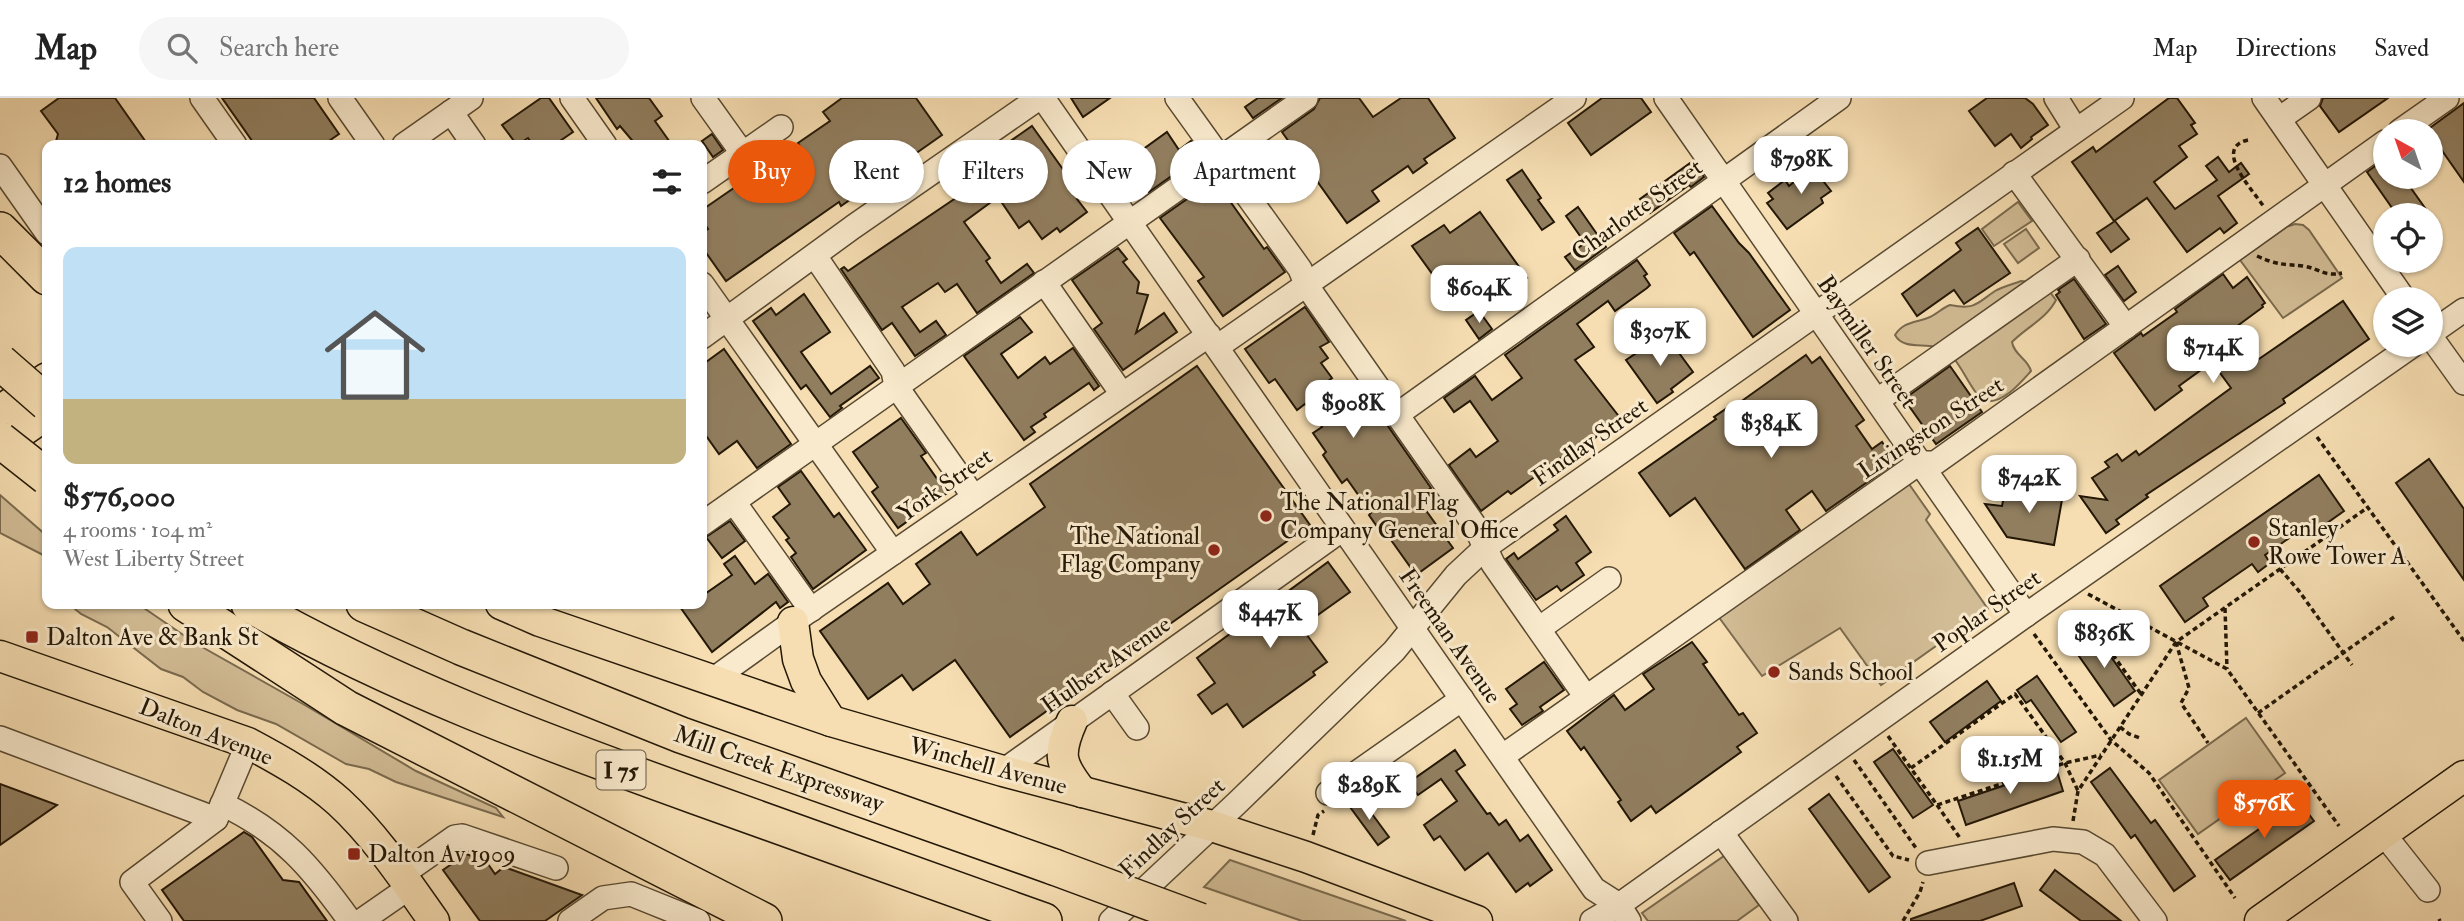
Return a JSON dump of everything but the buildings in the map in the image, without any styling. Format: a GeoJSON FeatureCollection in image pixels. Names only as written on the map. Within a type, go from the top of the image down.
{"type":"FeatureCollection","features":[{"type":"Feature","properties":{"kind":"highway"},"geometry":{"type":"LineString","coordinates":[[0,230],[42,272]]}},
{"type":"Feature","properties":{"kind":"highway"},"geometry":{"type":"LineString","coordinates":[[0,362],[42,399]]}},
{"type":"Feature","properties":{"kind":"highway"},"geometry":{"type":"LineString","coordinates":[[0,440],[42,473]]}},
{"type":"Feature","properties":{"kind":"highway"},"geometry":{"type":"LineString","coordinates":[[194,609],[346,708],[705,913],[764,921]]}},
{"type":"Feature","properties":{"kind":"highway","name":"I 75"},"geometry":{"type":"LineString","coordinates":[[258,609],[382,673],[476,714],[572,752],[1044,921]]}},
{"type":"Feature","properties":{"kind":"highway","name":"Mill Creek Expressway"},"geometry":{"type":"LineString","coordinates":[[375,609],[461,647],[681,735],[1199,921]]}},
{"type":"Feature","properties":{"kind":"main road"},"geometry":{"type":"LineString","coordinates":[[0,411],[42,382]]}},
{"type":"Feature","properties":{"kind":"main road"},"geometry":{"type":"LineString","coordinates":[[0,447],[42,418]]}},
{"type":"Feature","properties":{"kind":"main road","name":"Winchell Avenue"},"geometry":{"type":"LineString","coordinates":[[512,609],[831,722],[1212,826],[1306,857],[1477,921]]}},
{"type":"Feature","properties":{"kind":"main road"},"geometry":{"type":"LineString","coordinates":[[802,616],[799,659],[806,681],[831,722]]}},
{"type":"Feature","properties":{"kind":"main road","name":"Dalton Avenue"},"geometry":{"type":"LineString","coordinates":[[0,656],[248,743],[277,758],[339,802],[363,827],[434,921]]}},
{"type":"Feature","properties":{"kind":"main road"},"geometry":{"type":"LineString","coordinates":[[1072,721],[1061,756],[1066,771],[1082,792]]}},
{"type":"Feature","properties":{"kind":"main road"},"geometry":{"type":"LineString","coordinates":[[2260,921],[2464,776]]}},
{"type":"Feature","properties":{"kind":"street"},"geometry":{"type":"LineString","coordinates":[[202,98],[231,140]]}},
{"type":"Feature","properties":{"kind":"street"},"geometry":{"type":"LineString","coordinates":[[340,98],[369,140]]}},
{"type":"Feature","properties":{"kind":"street"},"geometry":{"type":"LineString","coordinates":[[572,98],[601,140]]}},
{"type":"Feature","properties":{"kind":"street"},"geometry":{"type":"LineString","coordinates":[[703,98],[733,140]]}},
{"type":"Feature","properties":{"kind":"street"},"geometry":{"type":"LineString","coordinates":[[707,333],[853,227],[1041,98]]}},
{"type":"Feature","properties":{"kind":"street","name":"Freeman Avenue"},"geometry":{"type":"LineString","coordinates":[[1041,98],[1594,889],[1624,913]]}},
{"type":"Feature","properties":{"kind":"street"},"geometry":{"type":"LineString","coordinates":[[1177,98],[1207,140]]}},
{"type":"Feature","properties":{"kind":"street"},"geometry":{"type":"LineString","coordinates":[[1247,140],[1306,98]]}},
{"type":"Feature","properties":{"kind":"street","name":"York Street"},"geometry":{"type":"LineString","coordinates":[[711,681],[1122,394],[1307,286],[1546,106],[1574,98]]}},
{"type":"Feature","properties":{"kind":"street","name":"Baymiller Street"},"geometry":{"type":"LineString","coordinates":[[1666,98],[1815,314],[1878,400],[2029,623]]}},
{"type":"Feature","properties":{"kind":"street","name":"Charlotte Street"},"geometry":{"type":"LineString","coordinates":[[1398,414],[1839,98]]}},
{"type":"Feature","properties":{"kind":"street"},"geometry":{"type":"LineString","coordinates":[[2056,98],[2076,130]]}},
{"type":"Feature","properties":{"kind":"street","name":"Findlay Street"},"geometry":{"type":"LineString","coordinates":[[1111,921],[1394,651],[1456,575],[1486,547],[2122,98]]}},
{"type":"Feature","properties":{"kind":"street"},"geometry":{"type":"LineString","coordinates":[[2264,98],[2396,287]]}},
{"type":"Feature","properties":{"kind":"street"},"geometry":{"type":"LineString","coordinates":[[2279,119],[2309,98]]}},
{"type":"Feature","properties":{"kind":"street"},"geometry":{"type":"LineString","coordinates":[[2417,119],[2447,98]]}},
{"type":"Feature","properties":{"kind":"street"},"geometry":{"type":"LineString","coordinates":[[411,140],[460,103],[472,140]]}},
{"type":"Feature","properties":{"kind":"street"},"geometry":{"type":"LineString","coordinates":[[763,140],[781,127]]}},
{"type":"Feature","properties":{"kind":"street","name":"Livingston Street"},"geometry":{"type":"LineString","coordinates":[[1503,756],[1919,464],[1934,463],[2373,151]]}},
{"type":"Feature","properties":{"kind":"street"},"geometry":{"type":"LineString","coordinates":[[707,179],[728,164]]}},
{"type":"Feature","properties":{"kind":"street"},"geometry":{"type":"LineString","coordinates":[[0,166],[42,226]]}},
{"type":"Feature","properties":{"kind":"street"},"geometry":{"type":"LineString","coordinates":[[2014,173],[2126,327]]}},
{"type":"Feature","properties":{"kind":"street"},"geometry":{"type":"LineString","coordinates":[[707,521],[1170,194]]}},
{"type":"Feature","properties":{"kind":"street"},"geometry":{"type":"LineString","coordinates":[[1252,203],[1475,526],[1493,564],[1586,697]]}},
{"type":"Feature","properties":{"kind":"street"},"geometry":{"type":"LineString","coordinates":[[815,256],[893,371],[896,387],[974,497]]}},
{"type":"Feature","properties":{"kind":"street"},"geometry":{"type":"LineString","coordinates":[[1878,400],[2078,259]]}},
{"type":"Feature","properties":{"kind":"street"},"geometry":{"type":"LineString","coordinates":[[1044,282],[1122,394]]}},
{"type":"Feature","properties":{"kind":"street"},"geometry":{"type":"LineString","coordinates":[[707,291],[893,553]]}},
{"type":"Feature","properties":{"kind":"street"},"geometry":{"type":"LineString","coordinates":[[2443,326],[2464,310]]}},
{"type":"Feature","properties":{"kind":"street"},"geometry":{"type":"LineString","coordinates":[[2443,352],[2464,383]]}},
{"type":"Feature","properties":{"kind":"street","name":"Poplar Street"},"geometry":{"type":"LineString","coordinates":[[1592,921],[1624,913],[1721,832],[2029,623],[2396,357]]}},
{"type":"Feature","properties":{"kind":"street"},"geometry":{"type":"LineString","coordinates":[[734,502],[802,616]]}},
{"type":"Feature","properties":{"kind":"street","name":"Hulbert Avenue"},"geometry":{"type":"LineString","coordinates":[[1003,771],[1343,529]]}},
{"type":"Feature","properties":{"kind":"street"},"geometry":{"type":"LineString","coordinates":[[1540,628],[1609,579]]}},
{"type":"Feature","properties":{"kind":"street"},"geometry":{"type":"LineString","coordinates":[[1112,693],[1137,728]]}},
{"type":"Feature","properties":{"kind":"street"},"geometry":{"type":"LineString","coordinates":[[1328,793],[1462,699]]}},
{"type":"Feature","properties":{"kind":"street"},"geometry":{"type":"LineString","coordinates":[[0,738],[219,812],[251,818],[294,852],[322,881],[349,921]]}},
{"type":"Feature","properties":{"kind":"street"},"geometry":{"type":"LineString","coordinates":[[160,921],[132,881],[219,812],[248,743]]}},
{"type":"Feature","properties":{"kind":"street"},"geometry":{"type":"LineString","coordinates":[[1721,832],[1786,921]]}},
{"type":"Feature","properties":{"kind":"street"},"geometry":{"type":"LineString","coordinates":[[2383,833],[2428,890]]}},
{"type":"Feature","properties":{"kind":"street"},"geometry":{"type":"LineString","coordinates":[[361,921],[455,837],[462,836],[556,868]]}},
{"type":"Feature","properties":{"kind":"street"},"geometry":{"type":"LineString","coordinates":[[1928,863],[2053,839],[2083,842],[2105,855],[2155,921]]}},
{"type":"Feature","properties":{"kind":"street"},"geometry":{"type":"LineString","coordinates":[[570,921],[603,898],[631,894],[705,913]]}},
{"type":"Feature","properties":{"kind":"path"},"geometry":{"type":"LineString","coordinates":[[2248,140],[2239,142],[2232,154],[2235,164],[2266,208]]}},
{"type":"Feature","properties":{"kind":"path"},"geometry":{"type":"LineString","coordinates":[[2248,250],[2276,264],[2306,266],[2322,274],[2342,273]]}},
{"type":"Feature","properties":{"kind":"path"},"geometry":{"type":"LineString","coordinates":[[2314,432],[2464,641]]}},
{"type":"Feature","properties":{"kind":"path"},"geometry":{"type":"LineString","coordinates":[[2071,839],[2078,791],[2176,642],[2367,508]]}},
{"type":"Feature","properties":{"kind":"path"},"geometry":{"type":"LineString","coordinates":[[2280,569],[2352,665]]}},
{"type":"Feature","properties":{"kind":"path"},"geometry":{"type":"LineString","coordinates":[[2086,593],[2227,669],[2339,826]]}},
{"type":"Feature","properties":{"kind":"path"},"geometry":{"type":"LineString","coordinates":[[2225,608],[2227,669]]}},
{"type":"Feature","properties":{"kind":"path"},"geometry":{"type":"LineString","coordinates":[[2258,713],[2394,617]]}},
{"type":"Feature","properties":{"kind":"path"},"geometry":{"type":"LineString","coordinates":[[2029,623],[2111,740],[2149,772],[2235,898]]}},
{"type":"Feature","properties":{"kind":"path"},"geometry":{"type":"LineString","coordinates":[[2098,634],[2141,694]]}},
{"type":"Feature","properties":{"kind":"path"},"geometry":{"type":"LineString","coordinates":[[2176,642],[2189,688],[2181,703],[2208,743]]}},
{"type":"Feature","properties":{"kind":"path"},"geometry":{"type":"LineString","coordinates":[[1911,768],[2015,694],[2065,762],[2078,791]]}},
{"type":"Feature","properties":{"kind":"path"},"geometry":{"type":"LineString","coordinates":[[2120,727],[2140,738]]}},
{"type":"Feature","properties":{"kind":"path"},"geometry":{"type":"LineString","coordinates":[[1886,734],[1961,840]]}},
{"type":"Feature","properties":{"kind":"path"},"geometry":{"type":"LineString","coordinates":[[1937,805],[2065,762],[2101,755]]}},
{"type":"Feature","properties":{"kind":"path"},"geometry":{"type":"LineString","coordinates":[[1853,758],[1928,863]]}},
{"type":"Feature","properties":{"kind":"path"},"geometry":{"type":"LineString","coordinates":[[1833,771],[1893,856],[1928,863]]}},
{"type":"Feature","properties":{"kind":"path"},"geometry":{"type":"LineString","coordinates":[[1306,857],[1318,815],[1334,805],[1328,793]]}},
{"type":"Feature","properties":{"kind":"path"},"geometry":{"type":"LineString","coordinates":[[1903,921],[1920,892],[1928,863]]}},
{"type":"Feature","properties":{"kind":"shaded area"},"geometry":{"type":"Polygon","coordinates":[[[2018,202],[2032,221],[1994,246],[1982,229],[2018,202]]]}},
{"type":"Feature","properties":{"kind":"shaded area"},"geometry":{"type":"Polygon","coordinates":[[[2303,225],[2309,230],[2342,278],[2283,318],[2240,260],[2286,227],[2303,225]]]}},
{"type":"Feature","properties":{"kind":"shaded area"},"geometry":{"type":"Polygon","coordinates":[[[2026,229],[2039,248],[2018,263],[2004,244],[2026,229]]]}},
{"type":"Feature","properties":{"kind":"shaded area"},"geometry":{"type":"Polygon","coordinates":[[[2021,281],[2043,283],[2056,300],[2042,317],[2012,342],[2031,371],[2012,391],[2000,399],[1982,399],[1948,352],[1934,346],[1905,343],[1895,335],[1906,325],[1930,317],[1950,305],[1975,305],[1998,290],[2021,281]]]}},
{"type":"Feature","properties":{"kind":"shaded area"},"geometry":{"type":"Polygon","coordinates":[[[1909,484],[1930,514],[1926,520],[1988,609],[1881,685],[1840,628],[1762,676],[1718,616],[1909,484]]]}},
{"type":"Feature","properties":{"kind":"shaded area"},"geometry":{"type":"Polygon","coordinates":[[[0,495],[42,532],[42,554],[0,533],[0,495]]]}},
{"type":"Feature","properties":{"kind":"shaded area"},"geometry":{"type":"Polygon","coordinates":[[[75,609],[145,609],[195,643],[416,771],[496,808],[503,817],[396,782],[369,769],[346,764],[276,724],[237,710],[203,692],[183,677],[161,669],[107,627],[75,609]]]}},
{"type":"Feature","properties":{"kind":"shaded area"},"geometry":{"type":"Polygon","coordinates":[[[2246,718],[2285,773],[2198,834],[2159,780],[2246,718]]]}},
{"type":"Feature","properties":{"kind":"shaded area"},"geometry":{"type":"Polygon","coordinates":[[[1724,856],[1759,905],[1737,921],[1648,921],[1642,913],[1724,856]]]}},
{"type":"Feature","properties":{"kind":"shaded area"},"geometry":{"type":"Polygon","coordinates":[[[1230,860],[1406,921],[1302,921],[1204,887],[1230,860]]]}},
{"type":"Feature","properties":{"kind":"place","name":"The National Flag Company General Office"},"geometry":{"type":"Point","coordinates":[1266,516]}},
{"type":"Feature","properties":{"kind":"place","name":"Stanley Rowe Tower A"},"geometry":{"type":"Point","coordinates":[2254,542]}},
{"type":"Feature","properties":{"kind":"place","name":"The National Flag Company"},"geometry":{"type":"Point","coordinates":[1214,550]}},
{"type":"Feature","properties":{"kind":"place","name":"Dalton Ave & Bank St"},"geometry":{"type":"Point","coordinates":[32,637]}},
{"type":"Feature","properties":{"kind":"place","name":"Sands School"},"geometry":{"type":"Point","coordinates":[1774,672]}},
{"type":"Feature","properties":{"kind":"place","name":"Dalton Av 1909"},"geometry":{"type":"Point","coordinates":[354,854]}}]}
